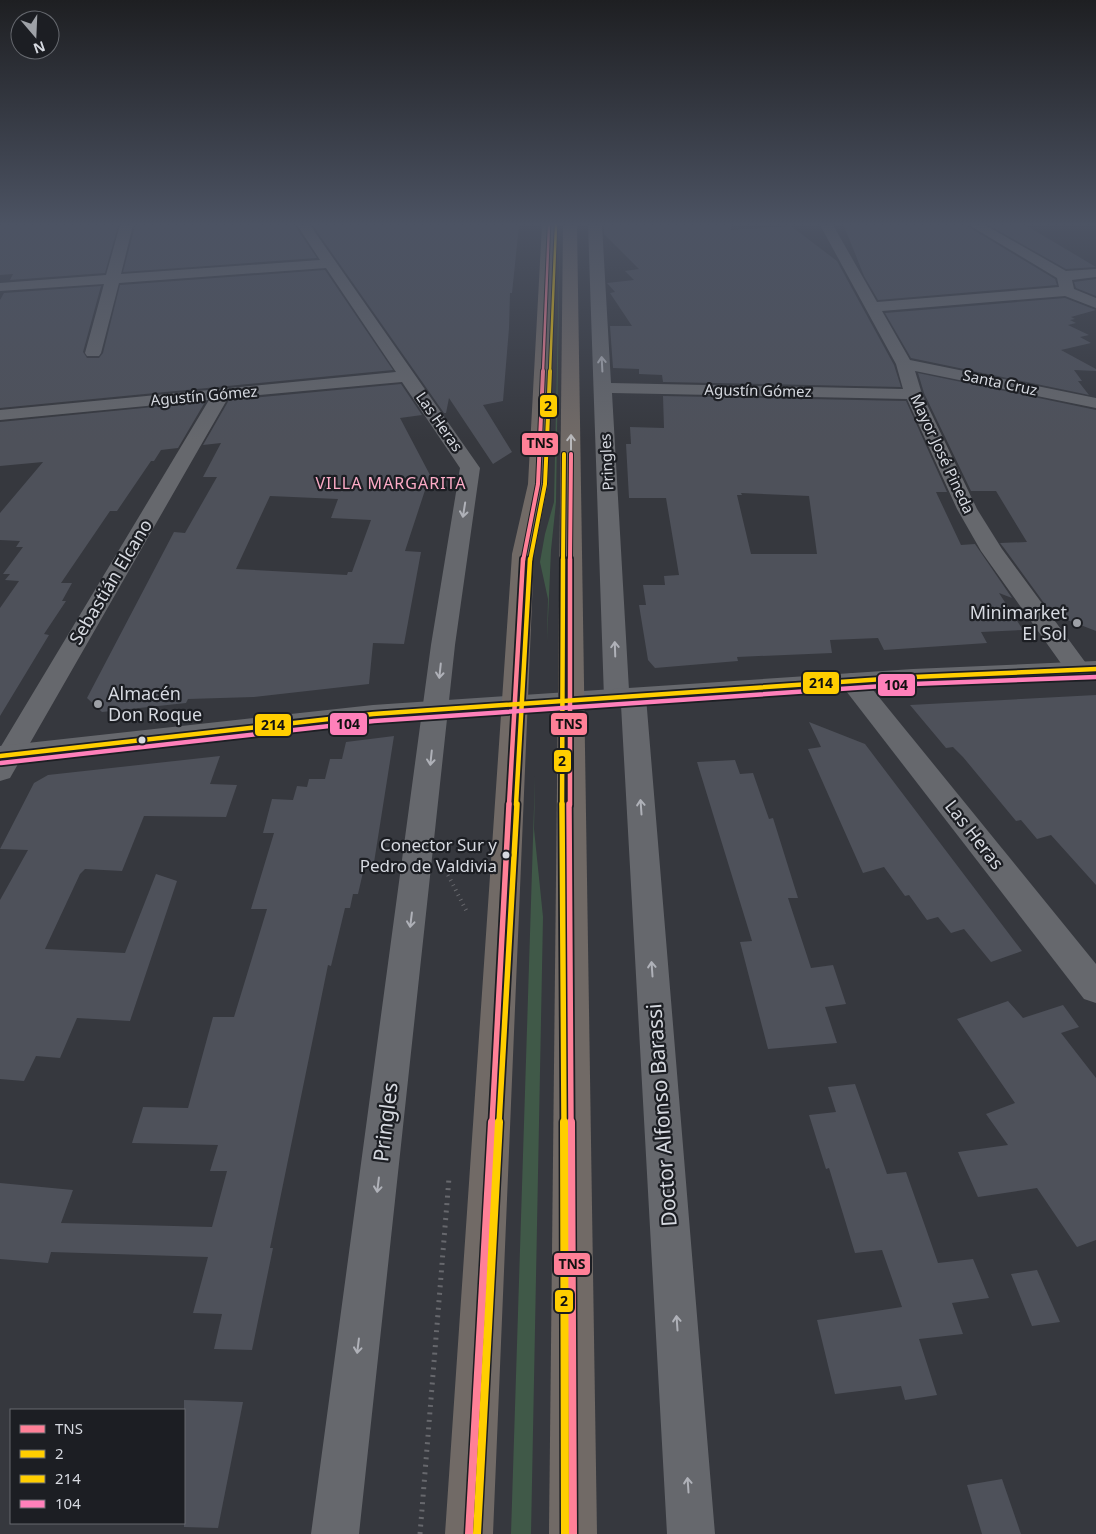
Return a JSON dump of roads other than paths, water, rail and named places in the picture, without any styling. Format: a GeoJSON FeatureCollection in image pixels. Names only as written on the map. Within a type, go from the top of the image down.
{"type":"FeatureCollection","features":[{"type":"Feature","properties":{"kind":"main road"},"geometry":{"type":"LineString","coordinates":[[469,1534],[523,554],[538,484],[546,297]]}},
{"type":"Feature","properties":{"kind":"main road"},"geometry":{"type":"LineString","coordinates":[[571,297],[573,1534]]}},
{"type":"Feature","properties":{"kind":"street"},"geometry":{"type":"LineString","coordinates":[[93,353],[108,297]]}},
{"type":"Feature","properties":{"kind":"street","name":"Las Heras"},"geometry":{"type":"LineString","coordinates":[[352,297],[470,468],[443,645],[436,710]]}},
{"type":"Feature","properties":{"kind":"street","name":"Pringles"},"geometry":{"type":"LineString","coordinates":[[598,297],[603,388],[625,697]]}},
{"type":"Feature","properties":{"kind":"street","name":"Mayor José Pineda"},"geometry":{"type":"LineString","coordinates":[[866,297],[904,364],[912,394],[967,508],[992,551],[1087,669]]}},
{"type":"Feature","properties":{"kind":"street"},"geometry":{"type":"LineString","coordinates":[[872,307],[960,297]]}},
{"type":"Feature","properties":{"kind":"street","name":"Santa Cruz"},"geometry":{"type":"LineString","coordinates":[[904,364],[1096,403]]}},
{"type":"Feature","properties":{"kind":"street","name":"Agustín Gómez"},"geometry":{"type":"LineString","coordinates":[[0,415],[407,376]]}},
{"type":"Feature","properties":{"kind":"street","name":"Agustín Gómez"},"geometry":{"type":"LineString","coordinates":[[603,388],[912,394]]}},
{"type":"Feature","properties":{"kind":"street","name":"Sebastián Elcano"},"geometry":{"type":"LineString","coordinates":[[3,760],[222,394]]}},
{"type":"Feature","properties":{"kind":"street"},"geometry":{"type":"LineString","coordinates":[[3,760],[373,714],[852,681],[1087,669]]}},
{"type":"Feature","properties":{"kind":"street","name":"Las Heras"},"geometry":{"type":"LineString","coordinates":[[852,681],[1096,990]]}},
{"type":"Feature","properties":{"kind":"street","name":"Doctor Alfonso Barassi"},"geometry":{"type":"LineString","coordinates":[[625,697],[691,1534]]}},
{"type":"Feature","properties":{"kind":"street","name":"Pringles"},"geometry":{"type":"LineString","coordinates":[[335,1534],[436,710]]}},
{"type":"Feature","properties":{"kind":"place","name":"Minimarket El Sol"},"geometry":{"type":"Point","coordinates":[1077,623]}},
{"type":"Feature","properties":{"kind":"place","name":"Almacén Don Roque"},"geometry":{"type":"Point","coordinates":[98,704]}},
{"type":"Feature","properties":{"kind":"place","name":"Conector Sur y Pedro de Valdivia"},"geometry":{"type":"Point","coordinates":[506,855]}},
{"type":"Feature","properties":{"kind":"district","name":"VILLA MARGARITA"},"geometry":{"type":"Point","coordinates":[391,483]}}]}
